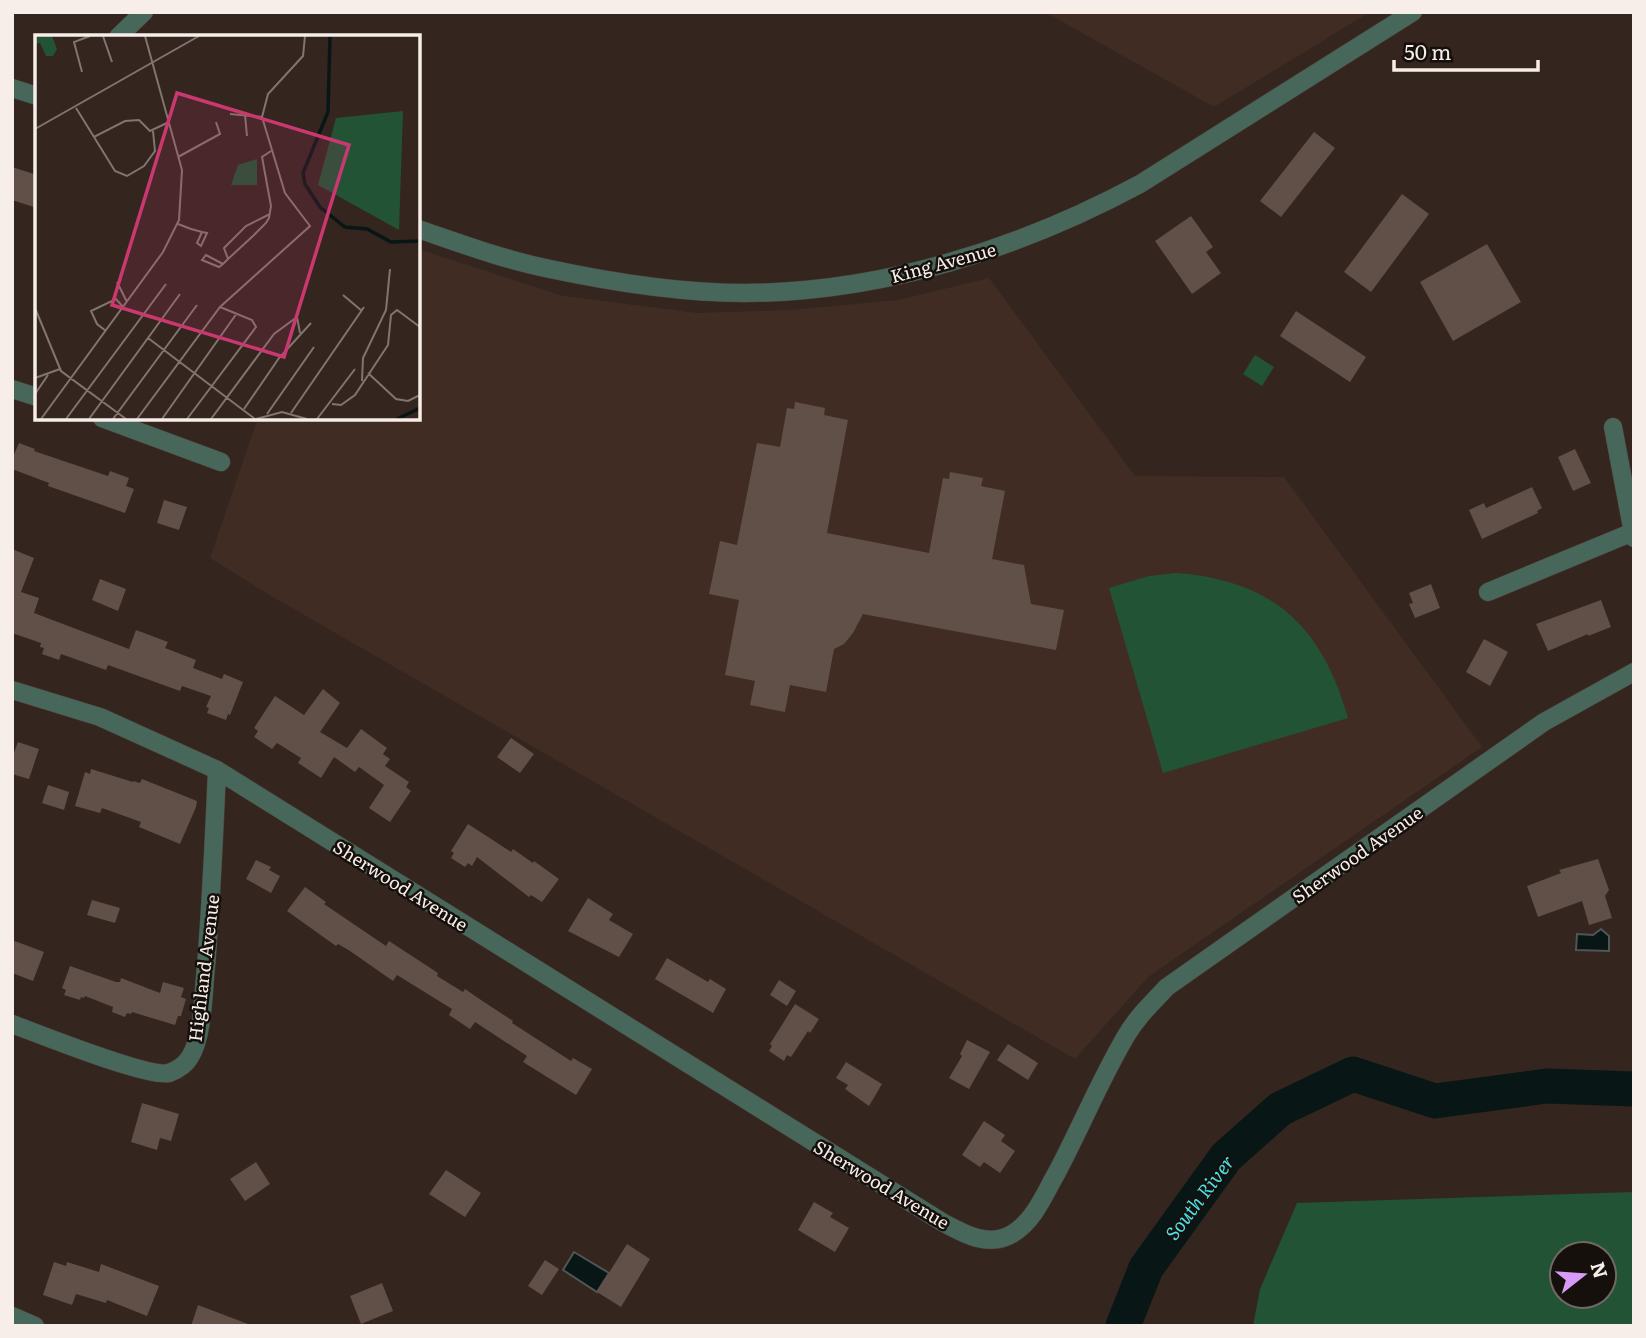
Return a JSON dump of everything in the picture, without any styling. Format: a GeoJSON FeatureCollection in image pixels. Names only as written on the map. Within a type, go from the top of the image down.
{"type":"FeatureCollection","features":[{"type":"Feature","properties":{"kind":"street"},"geometry":{"type":"LineString","coordinates":[[120,35],[144,12]]}},
{"type":"Feature","properties":{"kind":"street","name":"King Avenue"},"geometry":{"type":"LineString","coordinates":[[420,230],[548,269],[612,281],[713,292],[803,289],[863,282],[923,269],[993,250],[1107,202],[1140,184],[1413,12]]}},
{"type":"Feature","properties":{"kind":"street"},"geometry":{"type":"LineString","coordinates":[[12,88],[35,95]]}},
{"type":"Feature","properties":{"kind":"street"},"geometry":{"type":"LineString","coordinates":[[12,389],[35,396]]}},
{"type":"Feature","properties":{"kind":"street"},"geometry":{"type":"LineString","coordinates":[[107,420],[221,462]]}},
{"type":"Feature","properties":{"kind":"street"},"geometry":{"type":"LineString","coordinates":[[1488,592],[1633,535],[1613,427]]}},
{"type":"Feature","properties":{"kind":"street","name":"Sherwood Avenue"},"geometry":{"type":"LineString","coordinates":[[12,690],[100,717],[217,771],[942,1222],[971,1237],[988,1240],[1013,1234],[1028,1222],[1039,1206],[1126,1036],[1143,1012],[1167,987],[1544,722],[1634,672]]}},
{"type":"Feature","properties":{"kind":"street","name":"Highland Avenue"},"geometry":{"type":"LineString","coordinates":[[12,1024],[158,1074],[182,1066],[190,1057],[201,1012],[211,910],[217,771]]}},
{"type":"Feature","properties":{"kind":"street"},"geometry":{"type":"LineString","coordinates":[[12,1316],[35,1326]]}},
{"type":"Feature","properties":{"kind":"shaded area"},"geometry":{"type":"Polygon","coordinates":[[[1045,12],[1370,12],[1214,107],[1045,12]]]}},
{"type":"Feature","properties":{"kind":"shaded area"},"geometry":{"type":"Polygon","coordinates":[[[420,250],[563,296],[697,313],[791,310],[898,300],[989,278],[1135,476],[1284,477],[1482,747],[1148,977],[1075,1059],[273,597],[210,558],[257,420],[420,420],[420,250]]]}},
{"type":"Feature","properties":{"kind":"shaded area"},"geometry":{"type":"Polygon","coordinates":[[[1601,929],[1609,936],[1609,951],[1576,950],[1577,934],[1593,935],[1601,929]]]}},
{"type":"Feature","properties":{"kind":"shaded area"},"geometry":{"type":"Polygon","coordinates":[[[574,1252],[609,1273],[597,1292],[563,1270],[574,1252]]]}},
{"type":"Feature","properties":{"kind":"green space"},"geometry":{"type":"Polygon","coordinates":[[[1255,355],[1274,367],[1262,386],[1243,374],[1255,355]]]}},
{"type":"Feature","properties":{"kind":"green space"},"geometry":{"type":"Polygon","coordinates":[[[1176,573],[1210,577],[1240,586],[1266,598],[1289,614],[1308,634],[1324,658],[1348,718],[1163,773],[1109,588],[1149,576],[1176,573]]]}},
{"type":"Feature","properties":{"kind":"green space"},"geometry":{"type":"Polygon","coordinates":[[[1634,1192],[1634,1326],[1253,1326],[1260,1289],[1297,1203],[1634,1192]]]}},
{"type":"Feature","properties":{"kind":"building"},"geometry":{"type":"Polygon","coordinates":[[[1314,132],[1335,148],[1281,217],[1260,201],[1314,132]]]}},
{"type":"Feature","properties":{"kind":"building"},"geometry":{"type":"Polygon","coordinates":[[[12,167],[35,174],[35,207],[12,200],[12,167]]]}},
{"type":"Feature","properties":{"kind":"building"},"geometry":{"type":"Polygon","coordinates":[[[1402,194],[1429,214],[1371,292],[1344,272],[1402,194]]]}},
{"type":"Feature","properties":{"kind":"building"},"geometry":{"type":"Polygon","coordinates":[[[1191,216],[1213,247],[1206,252],[1221,273],[1192,294],[1155,241],[1191,216]]]}},
{"type":"Feature","properties":{"kind":"building"},"geometry":{"type":"Polygon","coordinates":[[[1487,244],[1521,302],[1453,341],[1420,282],[1487,244]]]}},
{"type":"Feature","properties":{"kind":"building"},"geometry":{"type":"Polygon","coordinates":[[[1296,311],[1366,357],[1350,382],[1280,336],[1296,311]]]}},
{"type":"Feature","properties":{"kind":"building"},"geometry":{"type":"Polygon","coordinates":[[[795,402],[825,408],[824,415],[848,420],[827,533],[929,553],[943,478],[949,479],[950,472],[983,478],[981,486],[1005,491],[992,559],[1024,565],[1031,604],[1064,610],[1056,650],[863,614],[844,644],[834,649],[826,692],[790,685],[785,712],[750,705],[755,681],[725,675],[739,600],[709,594],[720,541],[737,545],[757,443],[780,447],[787,408],[794,409],[795,402]]]}},
{"type":"Feature","properties":{"kind":"building"},"geometry":{"type":"Polygon","coordinates":[[[19,443],[35,449],[34,451],[108,476],[110,471],[129,478],[126,486],[134,489],[125,513],[48,486],[49,483],[12,469],[12,459],[19,443]]]}},
{"type":"Feature","properties":{"kind":"building"},"geometry":{"type":"Polygon","coordinates":[[[1575,449],[1591,483],[1573,491],[1558,457],[1575,449]]]}},
{"type":"Feature","properties":{"kind":"building"},"geometry":{"type":"Polygon","coordinates":[[[1532,487],[1542,508],[1538,513],[1482,539],[1469,510],[1484,503],[1486,508],[1532,487]]]}},
{"type":"Feature","properties":{"kind":"building"},"geometry":{"type":"Polygon","coordinates":[[[164,500],[187,507],[179,530],[157,523],[164,500]]]}},
{"type":"Feature","properties":{"kind":"building"},"geometry":{"type":"Polygon","coordinates":[[[12,549],[34,558],[21,592],[39,598],[34,613],[129,649],[136,630],[168,642],[165,648],[196,660],[193,668],[222,679],[224,674],[243,682],[230,715],[228,714],[226,720],[207,713],[209,708],[206,707],[211,696],[182,686],[180,691],[108,665],[106,670],[61,654],[59,660],[42,654],[44,648],[40,647],[41,643],[12,633],[12,549]]]}},
{"type":"Feature","properties":{"kind":"building"},"geometry":{"type":"Polygon","coordinates":[[[100,579],[126,589],[118,611],[92,600],[100,579]]]}},
{"type":"Feature","properties":{"kind":"building"},"geometry":{"type":"Polygon","coordinates":[[[1431,584],[1440,608],[1415,618],[1409,604],[1413,603],[1409,593],[1431,584]]]}},
{"type":"Feature","properties":{"kind":"building"},"geometry":{"type":"Polygon","coordinates":[[[1601,600],[1611,627],[1548,651],[1536,624],[1601,600]]]}},
{"type":"Feature","properties":{"kind":"building"},"geometry":{"type":"Polygon","coordinates":[[[1484,639],[1508,652],[1490,686],[1466,672],[1484,639]]]}},
{"type":"Feature","properties":{"kind":"building"},"geometry":{"type":"Polygon","coordinates":[[[323,689],[340,703],[320,732],[347,748],[361,729],[387,748],[383,754],[390,759],[385,766],[409,782],[406,787],[411,791],[390,822],[369,808],[384,785],[359,767],[355,772],[334,757],[321,778],[298,763],[301,758],[277,743],[272,749],[254,737],[258,731],[254,728],[275,696],[304,715],[323,689]]]}},
{"type":"Feature","properties":{"kind":"building"},"geometry":{"type":"Polygon","coordinates":[[[511,738],[534,754],[520,773],[497,757],[511,738]]]}},
{"type":"Feature","properties":{"kind":"building"},"geometry":{"type":"Polygon","coordinates":[[[18,742],[39,749],[29,779],[12,774],[12,758],[18,742]]]}},
{"type":"Feature","properties":{"kind":"building"},"geometry":{"type":"Polygon","coordinates":[[[91,769],[133,782],[140,783],[142,779],[197,801],[180,844],[139,827],[141,822],[102,808],[100,813],[75,806],[85,772],[90,774],[91,769]]]}},
{"type":"Feature","properties":{"kind":"building"},"geometry":{"type":"Polygon","coordinates":[[[48,785],[69,792],[64,810],[42,803],[48,785]]]}},
{"type":"Feature","properties":{"kind":"building"},"geometry":{"type":"Polygon","coordinates":[[[468,824],[511,852],[513,849],[533,863],[534,861],[559,879],[542,902],[531,895],[529,897],[477,857],[472,866],[468,863],[465,867],[451,858],[454,853],[451,851],[468,824]]]}},
{"type":"Feature","properties":{"kind":"building"},"geometry":{"type":"Polygon","coordinates":[[[1598,859],[1609,890],[1605,896],[1612,918],[1589,925],[1582,901],[1538,917],[1527,886],[1561,873],[1559,870],[1598,859]]]}},
{"type":"Feature","properties":{"kind":"building"},"geometry":{"type":"Polygon","coordinates":[[[256,860],[271,867],[269,870],[280,876],[271,893],[246,879],[256,860]]]}},
{"type":"Feature","properties":{"kind":"building"},"geometry":{"type":"Polygon","coordinates":[[[305,887],[326,902],[324,904],[386,946],[389,941],[438,973],[437,976],[463,992],[465,989],[571,1061],[573,1058],[592,1069],[576,1095],[523,1062],[527,1056],[475,1022],[470,1029],[449,1015],[452,1009],[397,975],[393,981],[350,951],[338,944],[336,946],[287,911],[305,887]]]}},
{"type":"Feature","properties":{"kind":"building"},"geometry":{"type":"Polygon","coordinates":[[[588,898],[613,914],[609,920],[633,934],[619,957],[568,931],[588,898]]]}},
{"type":"Feature","properties":{"kind":"building"},"geometry":{"type":"Polygon","coordinates":[[[92,900],[120,908],[115,923],[87,915],[92,900]]]}},
{"type":"Feature","properties":{"kind":"building"},"geometry":{"type":"Polygon","coordinates":[[[12,940],[44,952],[33,981],[12,973],[12,940]]]}},
{"type":"Feature","properties":{"kind":"building"},"geometry":{"type":"Polygon","coordinates":[[[667,958],[708,982],[710,979],[726,989],[713,1013],[655,979],[667,958]]]}},
{"type":"Feature","properties":{"kind":"building"},"geometry":{"type":"Polygon","coordinates":[[[70,966],[116,982],[120,982],[121,978],[160,993],[163,982],[184,988],[181,997],[186,999],[181,1016],[178,1016],[175,1025],[132,1012],[125,1017],[112,1012],[113,1007],[85,996],[80,1000],[64,995],[66,990],[62,988],[70,966]]]}},
{"type":"Feature","properties":{"kind":"building"},"geometry":{"type":"Polygon","coordinates":[[[779,980],[796,991],[787,1006],[770,995],[779,980]]]}},
{"type":"Feature","properties":{"kind":"building"},"geometry":{"type":"Polygon","coordinates":[[[795,1004],[819,1019],[791,1057],[787,1055],[784,1061],[769,1051],[772,1046],[770,1044],[795,1004]]]}},
{"type":"Feature","properties":{"kind":"building"},"geometry":{"type":"Polygon","coordinates":[[[967,1040],[990,1052],[969,1089],[949,1078],[962,1056],[960,1054],[967,1040]]]}},
{"type":"Feature","properties":{"kind":"building"},"geometry":{"type":"Polygon","coordinates":[[[1008,1044],[1038,1063],[1028,1080],[997,1060],[1008,1044]]]}},
{"type":"Feature","properties":{"kind":"building"},"geometry":{"type":"Polygon","coordinates":[[[846,1062],[882,1084],[869,1106],[845,1089],[848,1085],[836,1078],[846,1062]]]}},
{"type":"Feature","properties":{"kind":"building"},"geometry":{"type":"Polygon","coordinates":[[[142,1103],[179,1114],[171,1141],[160,1138],[157,1150],[131,1142],[142,1103]]]}},
{"type":"Feature","properties":{"kind":"building"},"geometry":{"type":"Polygon","coordinates":[[[984,1121],[1005,1135],[1001,1141],[1015,1151],[1000,1173],[984,1162],[980,1167],[962,1155],[984,1121]]]}},
{"type":"Feature","properties":{"kind":"building"},"geometry":{"type":"Polygon","coordinates":[[[256,1162],[270,1184],[245,1201],[230,1179],[256,1162]]]}},
{"type":"Feature","properties":{"kind":"building"},"geometry":{"type":"Polygon","coordinates":[[[446,1170],[481,1193],[465,1217],[429,1194],[446,1170]]]}},
{"type":"Feature","properties":{"kind":"building"},"geometry":{"type":"Polygon","coordinates":[[[814,1202],[833,1213],[830,1217],[849,1228],[835,1252],[798,1230],[814,1202]]]}},
{"type":"Feature","properties":{"kind":"building"},"geometry":{"type":"Polygon","coordinates":[[[627,1244],[650,1259],[621,1307],[597,1292],[627,1244]]]}},
{"type":"Feature","properties":{"kind":"building"},"geometry":{"type":"Polygon","coordinates":[[[545,1260],[559,1269],[542,1295],[528,1286],[545,1260]]]}},
{"type":"Feature","properties":{"kind":"building"},"geometry":{"type":"Polygon","coordinates":[[[54,1262],[66,1266],[67,1262],[99,1272],[101,1264],[159,1286],[147,1316],[107,1300],[106,1303],[76,1294],[72,1305],[43,1295],[54,1262]]]}},
{"type":"Feature","properties":{"kind":"building"},"geometry":{"type":"Polygon","coordinates":[[[382,1283],[393,1311],[361,1324],[350,1296],[382,1283]]]}},
{"type":"Feature","properties":{"kind":"building"},"geometry":{"type":"Polygon","coordinates":[[[198,1305],[248,1324],[248,1326],[191,1326],[198,1305]]]}},
{"type":"Feature","properties":{"kind":"waterway","name":"South River"},"geometry":{"type":"LineString","coordinates":[[1123,1326],[1146,1268],[1226,1157],[1280,1109],[1353,1074],[1435,1101],[1547,1086],[1634,1089]]}}]}
